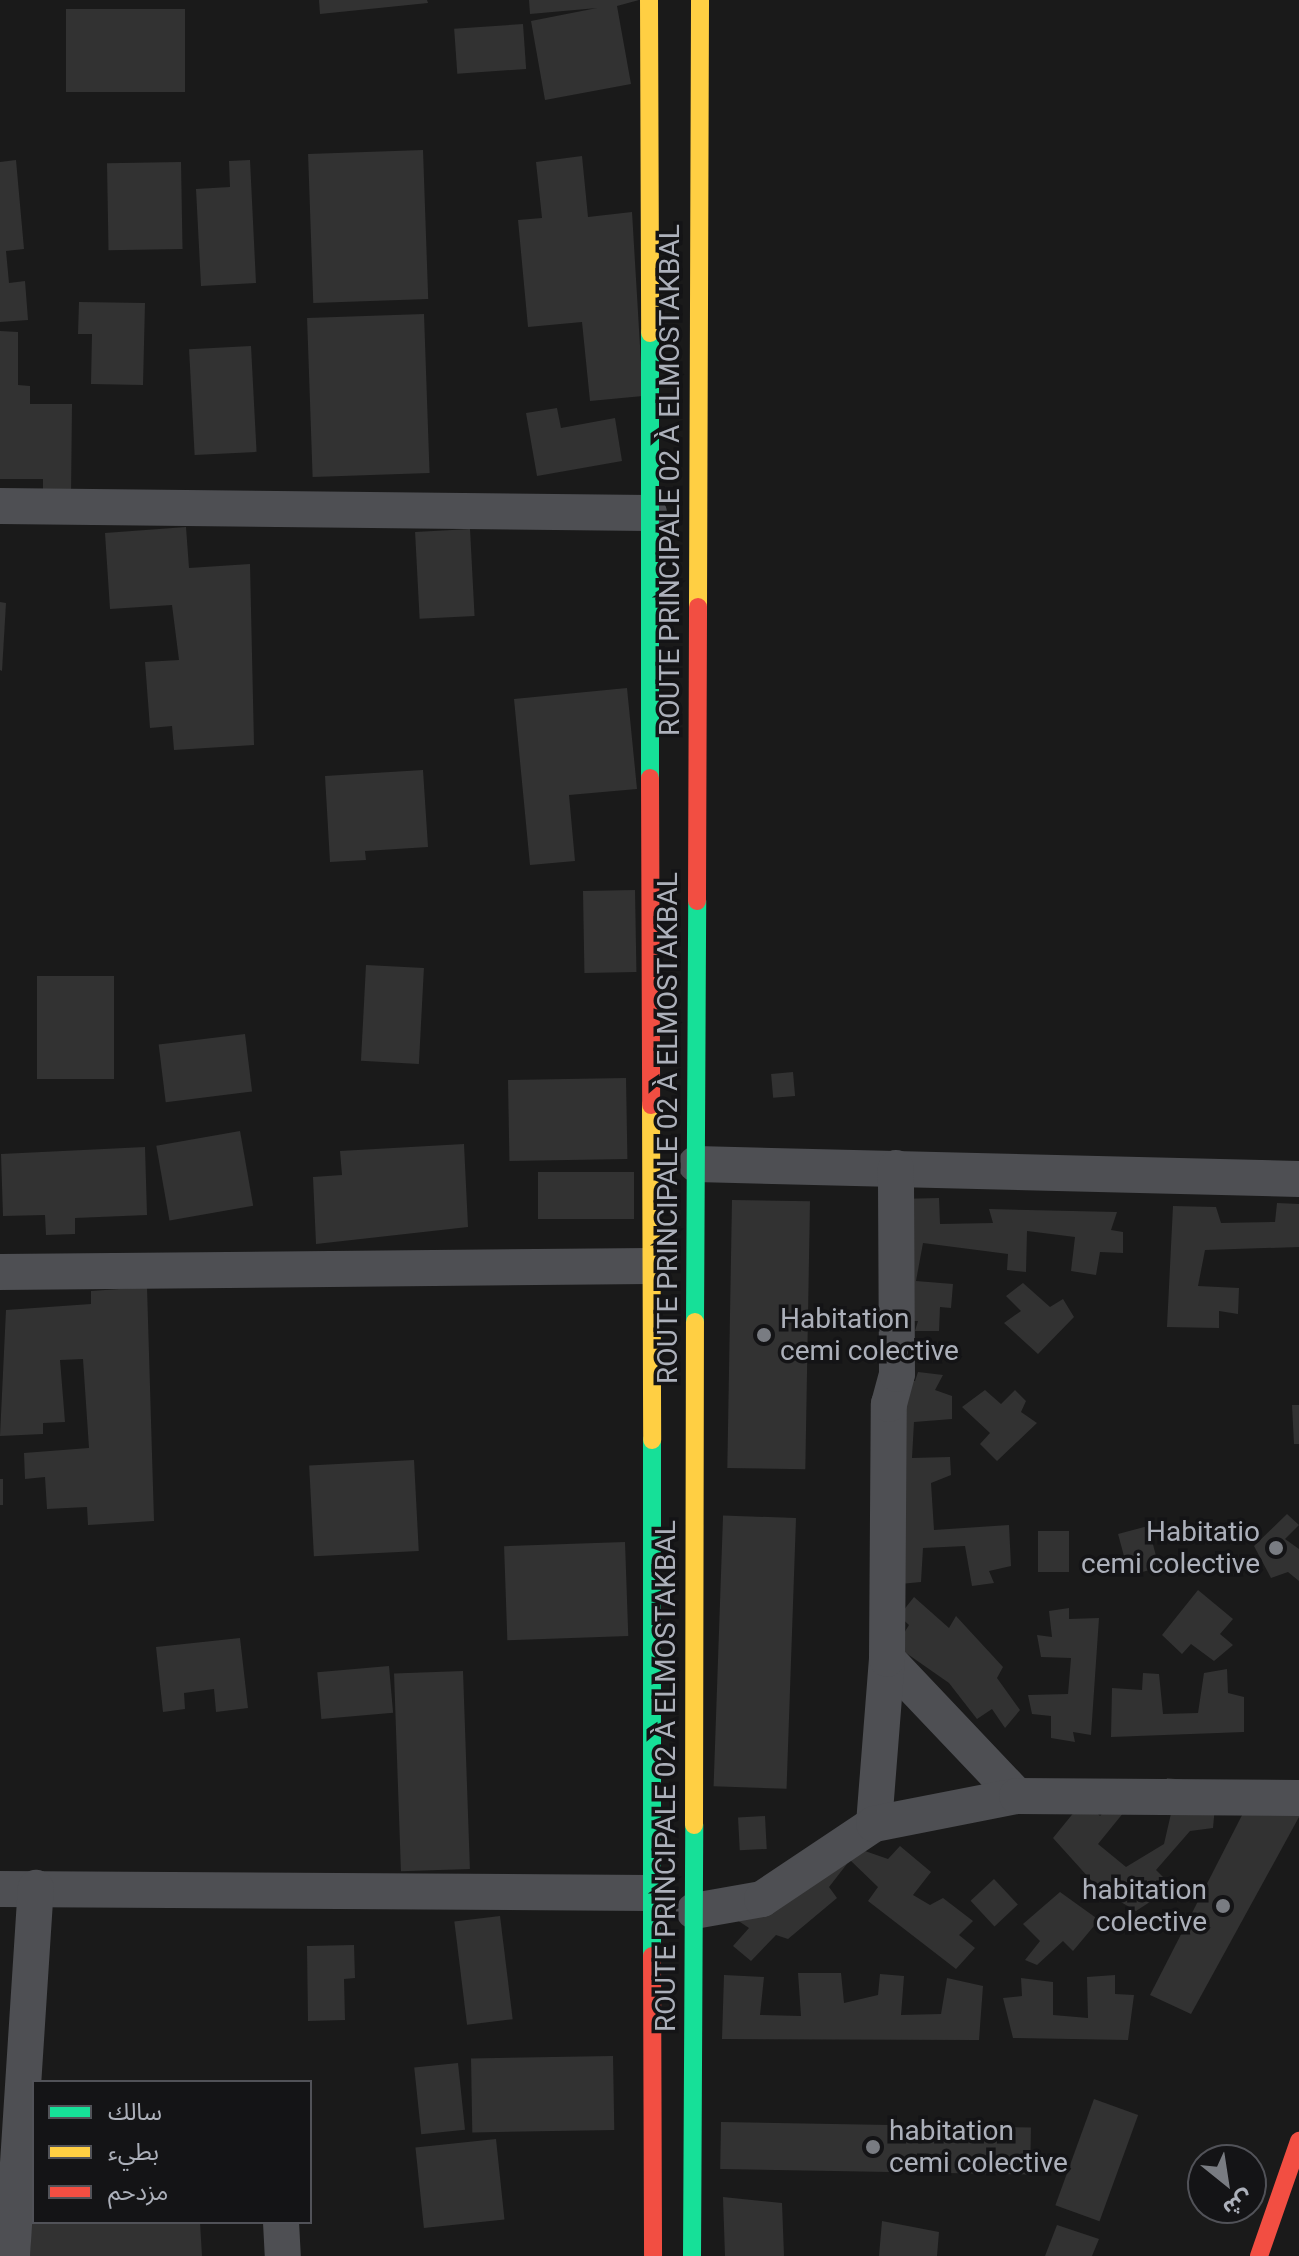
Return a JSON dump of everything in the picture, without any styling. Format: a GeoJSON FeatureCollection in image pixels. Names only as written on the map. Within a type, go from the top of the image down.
{"type":"FeatureCollection","features":[{"type":"Feature","properties":{"kind":"main road","name":"ROUTE PRINCIPALE 02 À ELMOSTAKBAL"},"geometry":{"type":"LineString","coordinates":[[649,0],[653,2256]]}},
{"type":"Feature","properties":{"kind":"main road","name":"ROUTE PRINCIPALE 02 À ELMOSTAKBAL"},"geometry":{"type":"LineString","coordinates":[[692,2256],[700,0]]}},
{"type":"Feature","properties":{"kind":"main road"},"geometry":{"type":"LineString","coordinates":[[1259,2256],[1299,2141]]}},
{"type":"Feature","properties":{"kind":"street"},"geometry":{"type":"LineString","coordinates":[[0,506],[649,513]]}},
{"type":"Feature","properties":{"kind":"street"},"geometry":{"type":"LineString","coordinates":[[696,1164],[1299,1179]]}},
{"type":"Feature","properties":{"kind":"street"},"geometry":{"type":"LineString","coordinates":[[874,1824],[887,1659],[896,1168]]}},
{"type":"Feature","properties":{"kind":"street"},"geometry":{"type":"LineString","coordinates":[[0,1272],[650,1266]]}},
{"type":"Feature","properties":{"kind":"street"},"geometry":{"type":"LineString","coordinates":[[887,1659],[1017,1796]]}},
{"type":"Feature","properties":{"kind":"street"},"geometry":{"type":"LineString","coordinates":[[694,1911],[762,1899],[874,1824],[1017,1796],[1299,1798]]}},
{"type":"Feature","properties":{"kind":"street"},"geometry":{"type":"LineString","coordinates":[[12,2256],[7,2188],[27,2108],[36,1888]]}},
{"type":"Feature","properties":{"kind":"street"},"geometry":{"type":"LineString","coordinates":[[0,1889],[650,1893]]}},
{"type":"Feature","properties":{"kind":"street"},"geometry":{"type":"LineString","coordinates":[[281,2224],[283,2256]]}},
{"type":"Feature","properties":{"kind":"building"},"geometry":{"type":"Polygon","coordinates":[[[319,0],[427,0],[428,3],[320,14],[319,0]]]}},
{"type":"Feature","properties":{"kind":"building"},"geometry":{"type":"Polygon","coordinates":[[[529,0],[639,0],[617,6],[631,84],[545,100],[531,21],[597,8],[530,14],[529,0]]]}},
{"type":"Feature","properties":{"kind":"building"},"geometry":{"type":"Polygon","coordinates":[[[66,9],[185,9],[185,92],[66,92],[66,9]]]}},
{"type":"Feature","properties":{"kind":"building"},"geometry":{"type":"Polygon","coordinates":[[[523,24],[526,69],[457,74],[454,29],[523,24]]]}},
{"type":"Feature","properties":{"kind":"building"},"geometry":{"type":"Polygon","coordinates":[[[423,150],[428,299],[313,303],[308,154],[423,150]]]}},
{"type":"Feature","properties":{"kind":"building"},"geometry":{"type":"Polygon","coordinates":[[[582,156],[588,217],[632,212],[643,396],[590,401],[582,322],[528,327],[518,220],[542,218],[536,162],[582,156]]]}},
{"type":"Feature","properties":{"kind":"building"},"geometry":{"type":"Polygon","coordinates":[[[16,160],[24,249],[6,251],[9,283],[25,281],[28,320],[0,322],[0,162],[16,160]]]}},
{"type":"Feature","properties":{"kind":"building"},"geometry":{"type":"Polygon","coordinates":[[[250,160],[256,283],[201,286],[196,189],[230,187],[229,161],[250,160]]]}},
{"type":"Feature","properties":{"kind":"building"},"geometry":{"type":"Polygon","coordinates":[[[181,162],[183,249],[109,250],[107,163],[181,162]]]}},
{"type":"Feature","properties":{"kind":"building"},"geometry":{"type":"Polygon","coordinates":[[[79,302],[145,303],[143,385],[91,384],[92,334],[78,334],[79,302]]]}},
{"type":"Feature","properties":{"kind":"building"},"geometry":{"type":"Polygon","coordinates":[[[424,314],[430,473],[313,477],[307,318],[424,314]]]}},
{"type":"Feature","properties":{"kind":"building"},"geometry":{"type":"Polygon","coordinates":[[[0,331],[18,332],[18,385],[30,386],[30,404],[72,404],[71,497],[43,496],[43,479],[0,479],[0,331]]]}},
{"type":"Feature","properties":{"kind":"building"},"geometry":{"type":"Polygon","coordinates":[[[251,346],[257,452],[195,455],[189,349],[251,346]]]}},
{"type":"Feature","properties":{"kind":"building"},"geometry":{"type":"Polygon","coordinates":[[[557,408],[561,428],[615,418],[622,461],[537,476],[526,413],[557,408]]]}},
{"type":"Feature","properties":{"kind":"building"},"geometry":{"type":"Polygon","coordinates":[[[186,527],[189,568],[250,564],[254,745],[174,750],[172,726],[150,728],[145,662],[179,660],[172,605],[110,609],[105,533],[186,527]]]}},
{"type":"Feature","properties":{"kind":"building"},"geometry":{"type":"Polygon","coordinates":[[[470,529],[475,616],[420,619],[415,532],[470,529]]]}},
{"type":"Feature","properties":{"kind":"building"},"geometry":{"type":"Polygon","coordinates":[[[0,602],[6,603],[2,671],[0,670],[0,602]]]}},
{"type":"Feature","properties":{"kind":"building"},"geometry":{"type":"Polygon","coordinates":[[[627,688],[637,789],[569,795],[575,861],[530,865],[514,699],[627,688]]]}},
{"type":"Feature","properties":{"kind":"building"},"geometry":{"type":"Polygon","coordinates":[[[423,770],[428,847],[365,851],[366,860],[330,862],[325,776],[423,770]]]}},
{"type":"Feature","properties":{"kind":"building"},"geometry":{"type":"Polygon","coordinates":[[[635,890],[636,972],[584,973],[583,891],[635,890]]]}},
{"type":"Feature","properties":{"kind":"building"},"geometry":{"type":"Polygon","coordinates":[[[366,965],[424,968],[419,1064],[361,1061],[366,965]]]}},
{"type":"Feature","properties":{"kind":"building"},"geometry":{"type":"Polygon","coordinates":[[[37,976],[114,976],[114,1079],[37,1079],[37,976]]]}},
{"type":"Feature","properties":{"kind":"building"},"geometry":{"type":"Polygon","coordinates":[[[245,1034],[252,1092],[166,1102],[159,1045],[245,1034]]]}},
{"type":"Feature","properties":{"kind":"building"},"geometry":{"type":"Polygon","coordinates":[[[793,1072],[795,1096],[773,1098],[771,1074],[793,1072]]]}},
{"type":"Feature","properties":{"kind":"building"},"geometry":{"type":"Polygon","coordinates":[[[626,1078],[627,1159],[509,1161],[508,1080],[626,1078]]]}},
{"type":"Feature","properties":{"kind":"building"},"geometry":{"type":"Polygon","coordinates":[[[240,1131],[253,1206],[169,1221],[156,1146],[240,1131]]]}},
{"type":"Feature","properties":{"kind":"building"},"geometry":{"type":"Polygon","coordinates":[[[464,1144],[468,1227],[316,1244],[313,1177],[342,1175],[340,1151],[464,1144]]]}},
{"type":"Feature","properties":{"kind":"building"},"geometry":{"type":"Polygon","coordinates":[[[145,1147],[147,1215],[75,1218],[75,1234],[46,1235],[45,1215],[3,1216],[1,1154],[145,1147]]]}},
{"type":"Feature","properties":{"kind":"building"},"geometry":{"type":"Polygon","coordinates":[[[538,1172],[634,1172],[634,1219],[538,1219],[538,1172]]]}},
{"type":"Feature","properties":{"kind":"building","name":"Habitation cemi colective"},"geometry":{"type":"Polygon","coordinates":[[[939,1198],[940,1224],[993,1223],[989,1209],[1117,1212],[1111,1230],[1123,1232],[1123,1253],[1100,1252],[1096,1275],[1071,1271],[1075,1237],[1027,1231],[1026,1272],[1007,1270],[1008,1254],[923,1243],[916,1281],[953,1284],[951,1308],[940,1307],[939,1331],[915,1331],[918,1321],[891,1321],[897,1199],[939,1198]]]}},
{"type":"Feature","properties":{"kind":"building","name":"Habitation cemi colective"},"geometry":{"type":"Polygon","coordinates":[[[732,1200],[810,1201],[805,1469],[727,1468],[732,1200]]]}},
{"type":"Feature","properties":{"kind":"building"},"geometry":{"type":"Polygon","coordinates":[[[1277,1203],[1299,1204],[1299,1247],[1205,1250],[1198,1286],[1239,1288],[1238,1314],[1219,1311],[1219,1328],[1167,1327],[1173,1206],[1216,1207],[1221,1223],[1275,1222],[1277,1203]]]}},
{"type":"Feature","properties":{"kind":"building","name":"Habitation cemi colective"},"geometry":{"type":"Polygon","coordinates":[[[1023,1283],[1050,1307],[1063,1299],[1074,1317],[1038,1354],[1004,1323],[1021,1311],[1006,1296],[1023,1283]]]}},
{"type":"Feature","properties":{"kind":"building"},"geometry":{"type":"Polygon","coordinates":[[[147,1287],[154,1521],[88,1525],[87,1507],[47,1509],[45,1477],[25,1479],[24,1453],[89,1448],[83,1359],[60,1360],[65,1422],[43,1423],[43,1434],[0,1436],[6,1310],[91,1304],[91,1291],[147,1287]]]}},
{"type":"Feature","properties":{"kind":"building","name":"Habitation cemi colective"},"geometry":{"type":"Polygon","coordinates":[[[918,1372],[943,1375],[935,1390],[952,1396],[952,1419],[914,1422],[912,1458],[950,1457],[951,1475],[931,1483],[934,1530],[1009,1525],[1011,1566],[989,1571],[994,1583],[972,1586],[965,1546],[923,1548],[921,1582],[900,1584],[893,1380],[915,1381],[918,1372]]]}},
{"type":"Feature","properties":{"kind":"building","name":"Habitation cemi colective"},"geometry":{"type":"Polygon","coordinates":[[[985,1390],[1001,1404],[1015,1390],[1026,1401],[1021,1412],[1037,1423],[997,1461],[980,1444],[990,1433],[962,1407],[985,1390]]]}},
{"type":"Feature","properties":{"kind":"building"},"geometry":{"type":"Polygon","coordinates":[[[1292,1405],[1299,1405],[1299,1444],[1294,1444],[1292,1405]]]}},
{"type":"Feature","properties":{"kind":"building"},"geometry":{"type":"Polygon","coordinates":[[[414,1460],[419,1551],[314,1556],[309,1465],[414,1460]]]}},
{"type":"Feature","properties":{"kind":"building"},"geometry":{"type":"Polygon","coordinates":[[[0,1479],[3,1479],[3,1505],[0,1505],[0,1479]]]}},
{"type":"Feature","properties":{"kind":"building","name":"Habitatio cemi colective"},"geometry":{"type":"Polygon","coordinates":[[[1287,1514],[1299,1525],[1285,1539],[1299,1549],[1299,1581],[1288,1572],[1271,1578],[1254,1546],[1287,1514]]]}},
{"type":"Feature","properties":{"kind":"building"},"geometry":{"type":"Polygon","coordinates":[[[723,1515],[796,1518],[787,1789],[714,1786],[723,1515]]]}},
{"type":"Feature","properties":{"kind":"building"},"geometry":{"type":"Polygon","coordinates":[[[1148,1526],[1159,1568],[1129,1576],[1118,1534],[1148,1526]]]}},
{"type":"Feature","properties":{"kind":"building"},"geometry":{"type":"Polygon","coordinates":[[[1038,1531],[1069,1531],[1069,1572],[1038,1572],[1038,1531]]]}},
{"type":"Feature","properties":{"kind":"building"},"geometry":{"type":"Polygon","coordinates":[[[625,1542],[628,1636],[507,1640],[504,1546],[625,1542]]]}},
{"type":"Feature","properties":{"kind":"building"},"geometry":{"type":"Polygon","coordinates":[[[1198,1590],[1233,1619],[1220,1634],[1233,1645],[1214,1661],[1191,1644],[1182,1654],[1162,1635],[1198,1590]]]}},
{"type":"Feature","properties":{"kind":"building"},"geometry":{"type":"Polygon","coordinates":[[[914,1597],[949,1628],[956,1616],[1003,1667],[997,1678],[1020,1710],[1005,1728],[992,1709],[977,1719],[949,1683],[896,1646],[909,1625],[899,1616],[914,1597]]]}},
{"type":"Feature","properties":{"kind":"building"},"geometry":{"type":"Polygon","coordinates":[[[1069,1608],[1069,1619],[1099,1618],[1091,1735],[1073,1732],[1075,1742],[1051,1738],[1051,1716],[1032,1714],[1028,1695],[1068,1694],[1071,1658],[1041,1657],[1037,1635],[1052,1637],[1049,1611],[1069,1608]]]}},
{"type":"Feature","properties":{"kind":"building"},"geometry":{"type":"Polygon","coordinates":[[[240,1638],[248,1708],[216,1712],[214,1689],[184,1693],[185,1709],[163,1712],[156,1647],[240,1638]]]}},
{"type":"Feature","properties":{"kind":"building"},"geometry":{"type":"Polygon","coordinates":[[[389,1666],[393,1713],[321,1719],[317,1672],[389,1666]]]}},
{"type":"Feature","properties":{"kind":"building"},"geometry":{"type":"Polygon","coordinates":[[[1227,1669],[1228,1693],[1244,1697],[1244,1732],[1111,1737],[1112,1688],[1142,1690],[1143,1673],[1159,1674],[1163,1714],[1198,1713],[1204,1673],[1227,1669]]]}},
{"type":"Feature","properties":{"kind":"building"},"geometry":{"type":"Polygon","coordinates":[[[463,1671],[470,1869],[401,1871],[394,1673],[463,1671]]]}},
{"type":"Feature","properties":{"kind":"building"},"geometry":{"type":"Polygon","coordinates":[[[1167,1778],[1217,1784],[1213,1828],[1190,1831],[1156,1870],[1173,1887],[1136,1911],[1099,1889],[1053,1838],[1084,1800],[1100,1816],[1115,1799],[1124,1812],[1098,1844],[1126,1867],[1164,1844],[1173,1805],[1159,1804],[1167,1778]]]}},
{"type":"Feature","properties":{"kind":"building","name":"habitation colective"},"geometry":{"type":"Polygon","coordinates":[[[1259,1782],[1299,1805],[1299,1817],[1191,2014],[1150,1995],[1259,1782]]]}},
{"type":"Feature","properties":{"kind":"building"},"geometry":{"type":"Polygon","coordinates":[[[765,1816],[767,1849],[740,1850],[738,1817],[765,1816]]]}},
{"type":"Feature","properties":{"kind":"building"},"geometry":{"type":"Polygon","coordinates":[[[839,1842],[888,1859],[900,1846],[931,1872],[913,1895],[930,1905],[943,1898],[973,1921],[959,1935],[975,1948],[956,1969],[868,1901],[878,1887],[850,1860],[829,1887],[837,1898],[788,1939],[776,1935],[751,1961],[733,1946],[749,1928],[734,1918],[839,1842]]]}},
{"type":"Feature","properties":{"kind":"building"},"geometry":{"type":"Polygon","coordinates":[[[994,1879],[1018,1905],[994,1926],[971,1901],[994,1879]]]}},
{"type":"Feature","properties":{"kind":"building"},"geometry":{"type":"Polygon","coordinates":[[[1060,1892],[1099,1920],[1073,1951],[1063,1941],[1037,1965],[1025,1960],[1040,1941],[1023,1924],[1060,1892]]]}},
{"type":"Feature","properties":{"kind":"building"},"geometry":{"type":"Polygon","coordinates":[[[500,1916],[513,2019],[467,2025],[454,1922],[500,1916]]]}},
{"type":"Feature","properties":{"kind":"building"},"geometry":{"type":"Polygon","coordinates":[[[354,1945],[355,1978],[344,1979],[345,2020],[308,2021],[307,1946],[354,1945]]]}},
{"type":"Feature","properties":{"kind":"building"},"geometry":{"type":"Polygon","coordinates":[[[798,1973],[841,1973],[844,2003],[878,1995],[880,1974],[904,1976],[901,2015],[941,2014],[947,1978],[983,1986],[979,2040],[722,2039],[724,1975],[764,1977],[760,2015],[801,2016],[798,1973]]]}},
{"type":"Feature","properties":{"kind":"building","name":"habitation cemi colective"},"geometry":{"type":"Polygon","coordinates":[[[1115,1975],[1115,1994],[1134,1995],[1128,2040],[1013,2038],[1003,1998],[1022,1996],[1021,1978],[1053,1982],[1053,2015],[1088,2018],[1087,1977],[1115,1975]]]}},
{"type":"Feature","properties":{"kind":"building"},"geometry":{"type":"Polygon","coordinates":[[[613,2056],[614,2130],[472,2132],[471,2058],[613,2056]]]}},
{"type":"Feature","properties":{"kind":"building"},"geometry":{"type":"Polygon","coordinates":[[[458,2063],[465,2130],[421,2134],[414,2068],[458,2063]]]}},
{"type":"Feature","properties":{"kind":"building"},"geometry":{"type":"Polygon","coordinates":[[[1094,2099],[1138,2115],[1100,2221],[1055,2205],[1094,2099]]]}},
{"type":"Feature","properties":{"kind":"building","name":"habitation cemi colective"},"geometry":{"type":"Polygon","coordinates":[[[721,2122],[1031,2127],[1030,2174],[720,2169],[721,2122]]]}},
{"type":"Feature","properties":{"kind":"building"},"geometry":{"type":"Polygon","coordinates":[[[496,2139],[504,2220],[424,2228],[415,2147],[496,2139]]]}},
{"type":"Feature","properties":{"kind":"building"},"geometry":{"type":"Polygon","coordinates":[[[32,2188],[32,2224],[200,2224],[202,2256],[30,2256],[32,2188]]]}},
{"type":"Feature","properties":{"kind":"building"},"geometry":{"type":"Polygon","coordinates":[[[723,2197],[782,2203],[784,2256],[725,2256],[723,2197]]]}},
{"type":"Feature","properties":{"kind":"building","name":"habitation cemi colective"},"geometry":{"type":"Polygon","coordinates":[[[882,2221],[939,2232],[937,2256],[879,2256],[882,2221]]]}},
{"type":"Feature","properties":{"kind":"building"},"geometry":{"type":"Polygon","coordinates":[[[1057,2225],[1099,2239],[1092,2256],[1045,2256],[1057,2225]]]}},
{"type":"Feature","properties":{"kind":"traffic: fast"},"geometry":{"type":"LineString","coordinates":[[650,333],[650,778]]}},
{"type":"Feature","properties":{"kind":"traffic: fast"},"geometry":{"type":"LineString","coordinates":[[695,1322],[697,901]]}},
{"type":"Feature","properties":{"kind":"traffic: fast"},"geometry":{"type":"LineString","coordinates":[[652,1440],[652,1956]]}},
{"type":"Feature","properties":{"kind":"traffic: fast"},"geometry":{"type":"LineString","coordinates":[[692,2256],[694,1825]]}},
{"type":"Feature","properties":{"kind":"traffic: slow"},"geometry":{"type":"LineString","coordinates":[[649,0],[650,333]]}},
{"type":"Feature","properties":{"kind":"traffic: slow"},"geometry":{"type":"LineString","coordinates":[[698,607],[700,0]]}},
{"type":"Feature","properties":{"kind":"traffic: slow"},"geometry":{"type":"LineString","coordinates":[[651,1105],[652,1440]]}},
{"type":"Feature","properties":{"kind":"traffic: slow"},"geometry":{"type":"LineString","coordinates":[[694,1825],[695,1322]]}},
{"type":"Feature","properties":{"kind":"traffic: jam"},"geometry":{"type":"LineString","coordinates":[[697,901],[698,607]]}},
{"type":"Feature","properties":{"kind":"traffic: jam"},"geometry":{"type":"LineString","coordinates":[[650,778],[651,1105]]}},
{"type":"Feature","properties":{"kind":"traffic: jam"},"geometry":{"type":"LineString","coordinates":[[652,1956],[653,2256]]}},
{"type":"Feature","properties":{"kind":"traffic: jam"},"geometry":{"type":"LineString","coordinates":[[1259,2256],[1299,2141]]}},
{"type":"Feature","properties":{"kind":"place","name":"Habitation cemi colective"},"geometry":{"type":"Point","coordinates":[764,1335]}},
{"type":"Feature","properties":{"kind":"place","name":"Habitatio cemi colective"},"geometry":{"type":"Point","coordinates":[1276,1548]}},
{"type":"Feature","properties":{"kind":"place","name":"habitation colective"},"geometry":{"type":"Point","coordinates":[1223,1906]}},
{"type":"Feature","properties":{"kind":"place","name":"habitation cemi colective"},"geometry":{"type":"Point","coordinates":[873,2147]}}]}
